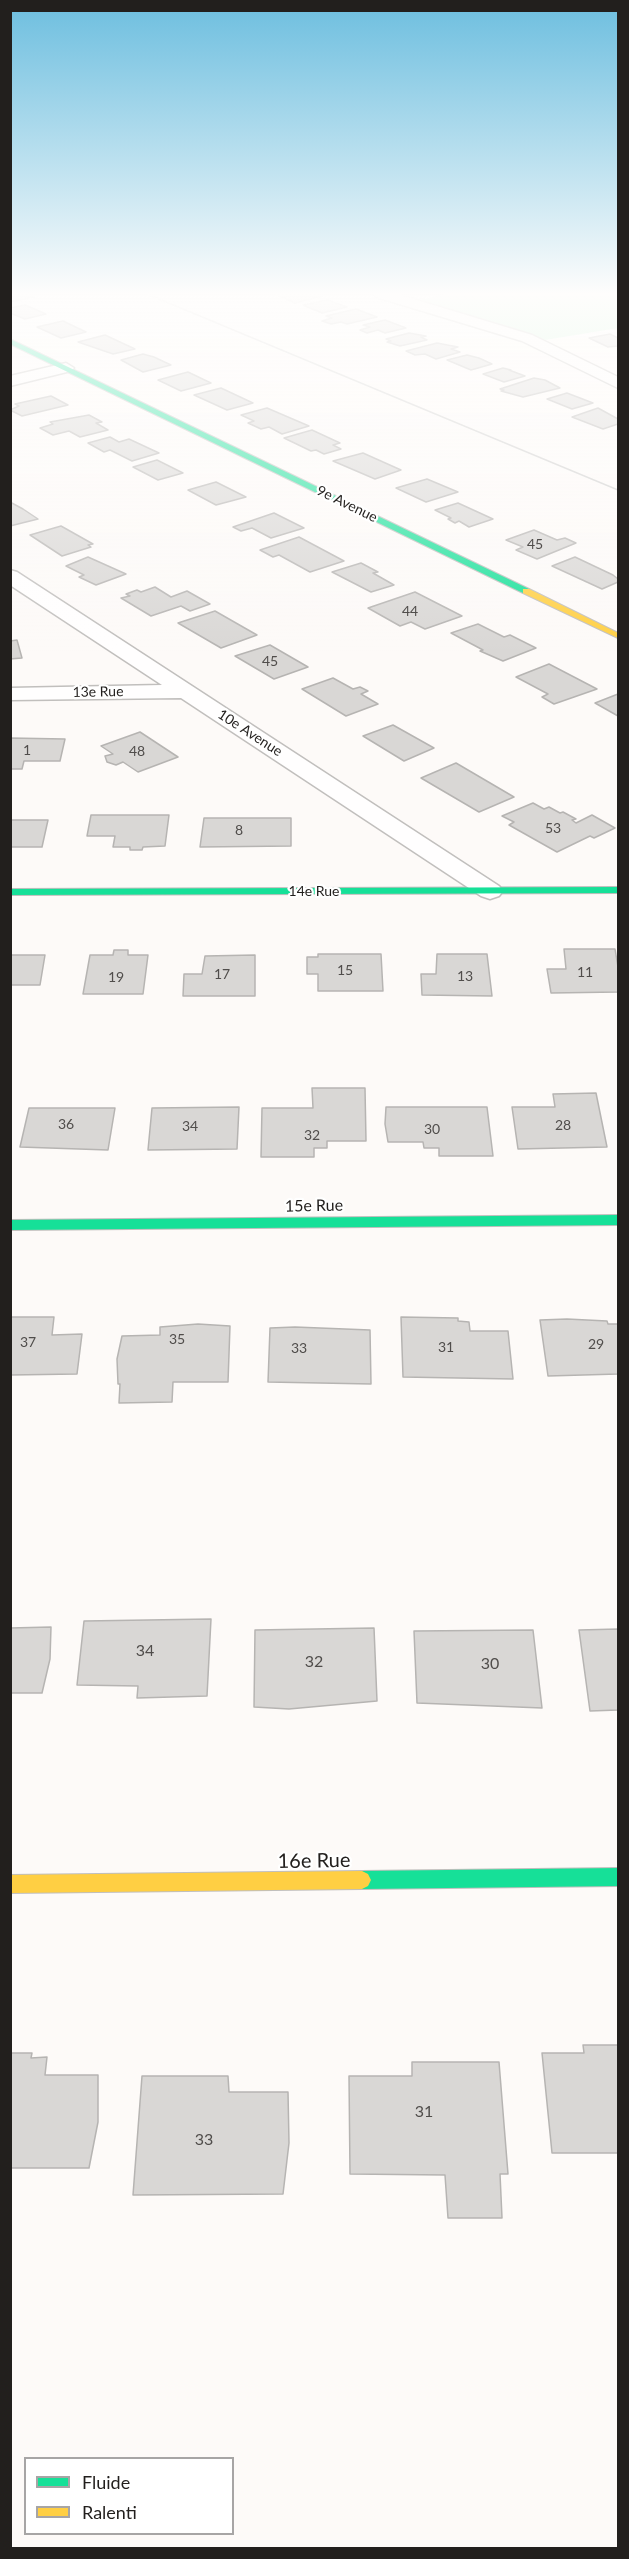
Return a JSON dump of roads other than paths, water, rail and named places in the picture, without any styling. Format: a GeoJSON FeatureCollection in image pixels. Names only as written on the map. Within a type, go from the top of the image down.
{"type":"FeatureCollection","features":[{"type":"Feature","properties":{"kind":"street","name":"9e Avenue"},"geometry":{"type":"LineString","coordinates":[[160,413],[618,636]]}},
{"type":"Feature","properties":{"kind":"street","name":"10e Avenue"},"geometry":{"type":"LineString","coordinates":[[10,576],[490,891]]}},
{"type":"Feature","properties":{"kind":"street","name":"13e Rue"},"geometry":{"type":"LineString","coordinates":[[10,694],[185,691]]}},
{"type":"Feature","properties":{"kind":"street","name":"14e Rue"},"geometry":{"type":"LineString","coordinates":[[10,892],[618,890]]}},
{"type":"Feature","properties":{"kind":"street","name":"15e Rue"},"geometry":{"type":"LineString","coordinates":[[10,1225],[618,1220]]}},
{"type":"Feature","properties":{"kind":"street","name":"16e Rue"},"geometry":{"type":"LineString","coordinates":[[10,1884],[618,1878]]}},
{"type":"Feature","properties":{"kind":"tram line"},"geometry":{"type":"LineString","coordinates":[[434,413],[618,490]]}}]}
